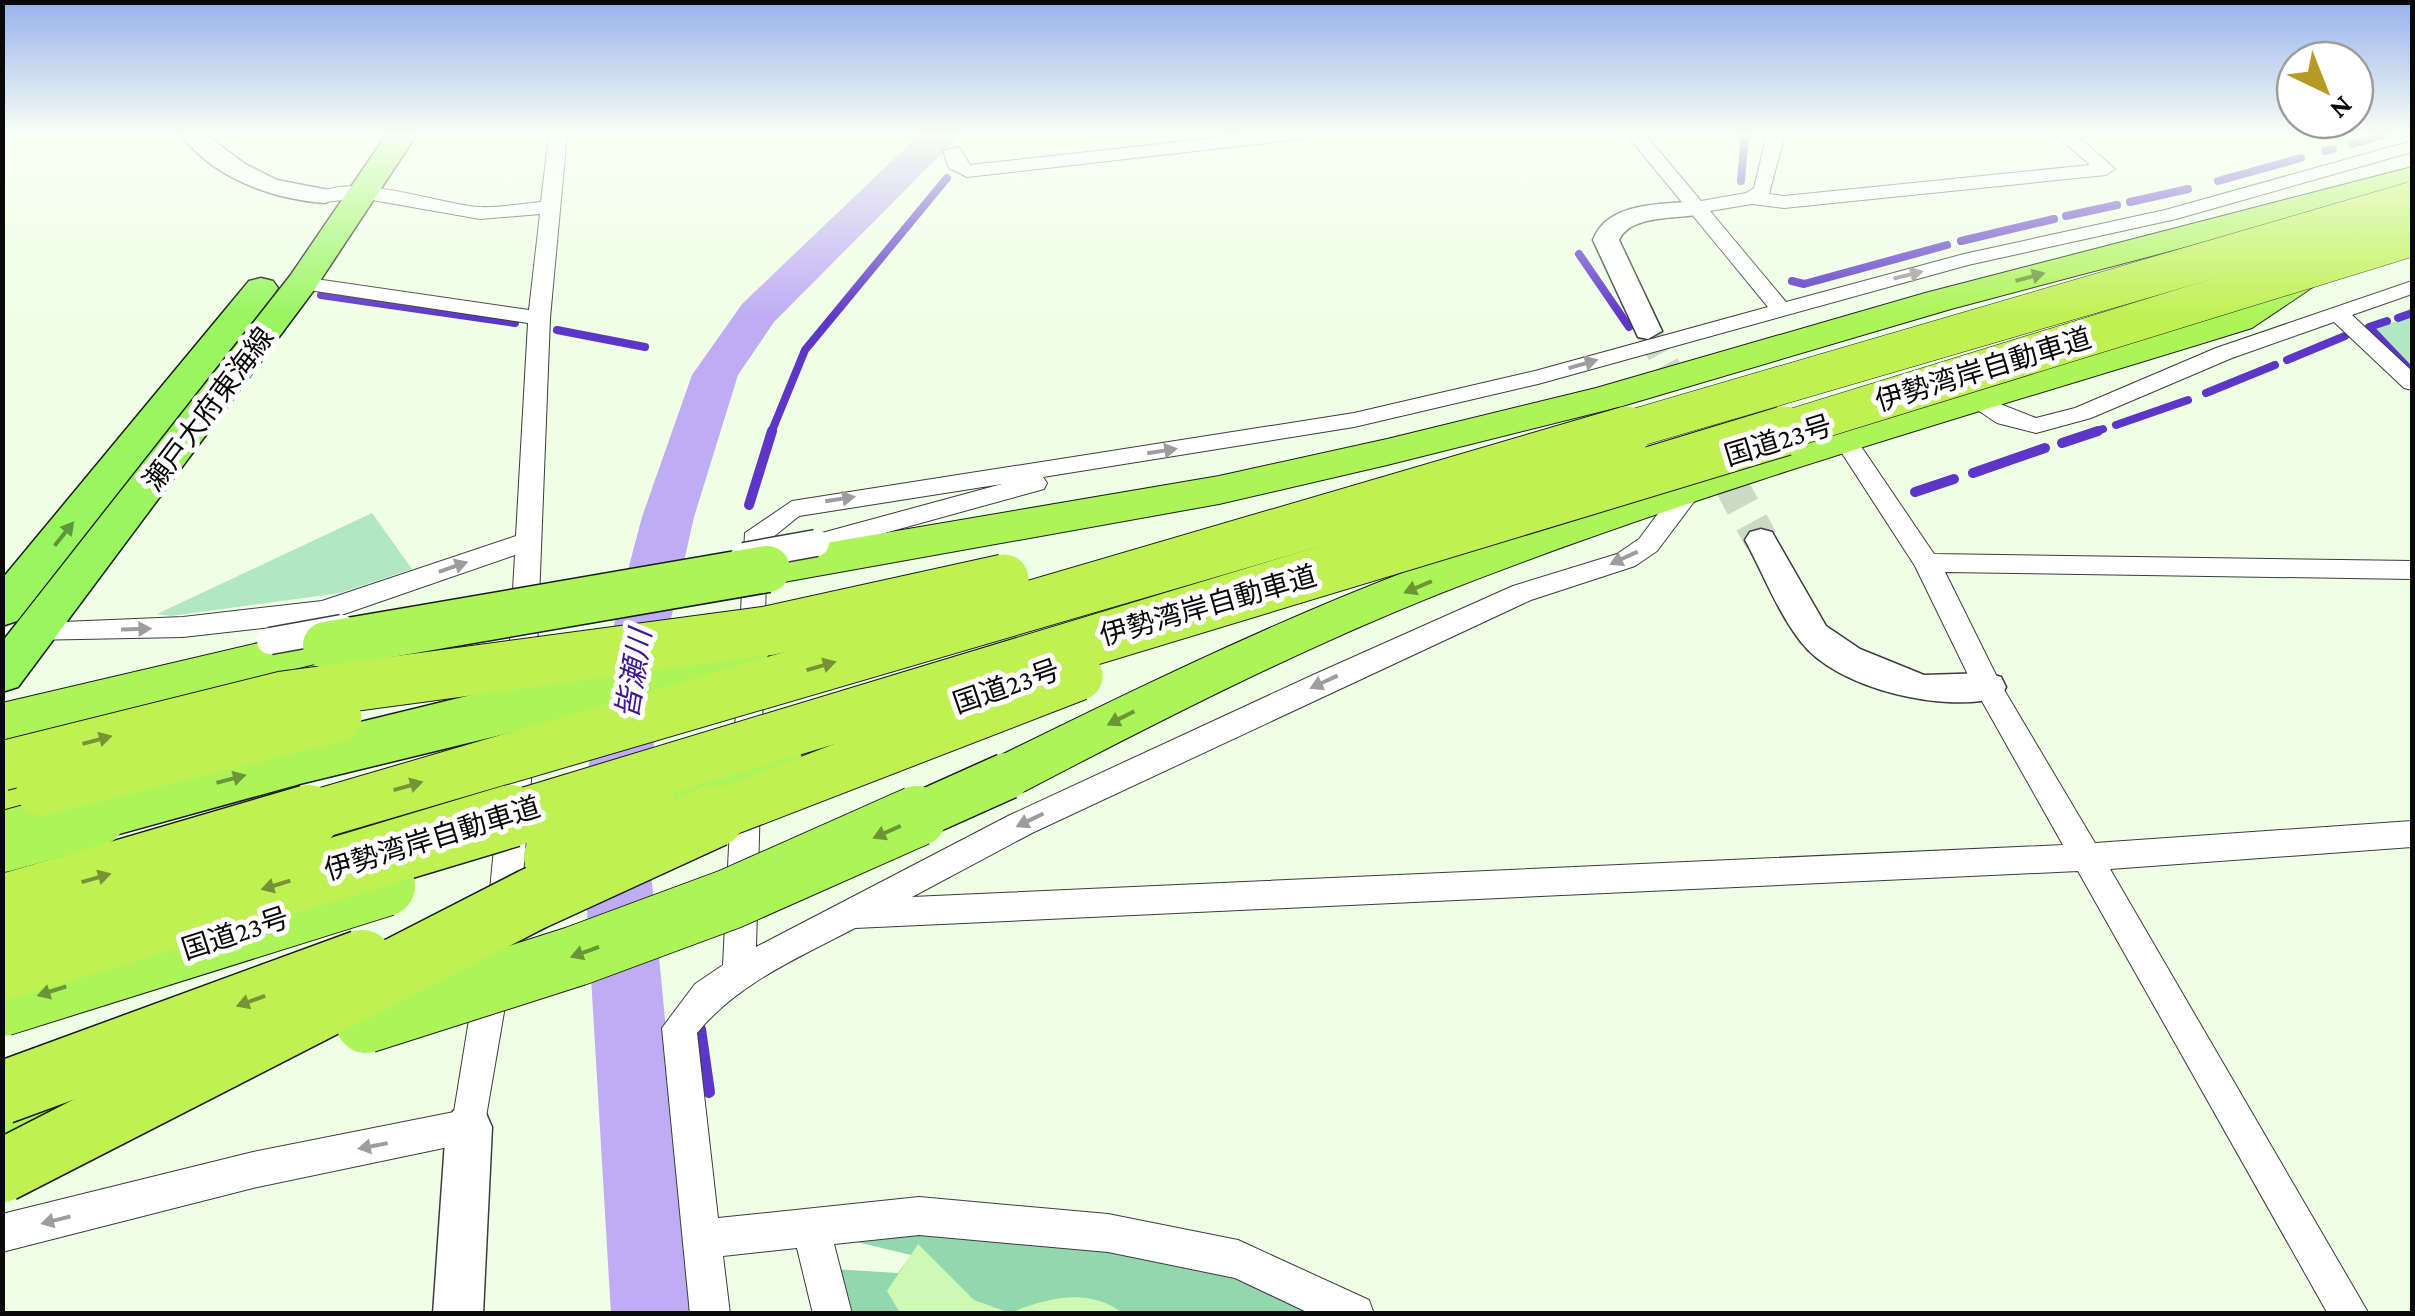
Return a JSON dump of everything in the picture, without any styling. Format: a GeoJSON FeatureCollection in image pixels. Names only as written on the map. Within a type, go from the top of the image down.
{"type":"FeatureCollection","features":[{"type":"Feature","properties":{"kind":"highway"},"geometry":{"type":"LineString","coordinates":[[2,723],[326,645],[767,570],[935,536],[1219,490],[1623,394],[1938,301],[2338,195]]}},
{"type":"Feature","properties":{"kind":"highway","name":"国道23号"},"geometry":{"type":"LineString","coordinates":[[2,842],[293,762],[1395,491],[2412,199]]}},
{"type":"Feature","properties":{"kind":"highway","name":"伊勢湾岸自動車道"},"geometry":{"type":"LineString","coordinates":[[2,906],[2412,199]]}},
{"type":"Feature","properties":{"kind":"highway","name":"国道23号"},"geometry":{"type":"LineString","coordinates":[[2,1006],[779,762],[1194,622],[2412,241]]}},
{"type":"Feature","properties":{"kind":"highway","name":"伊勢湾岸自動車道"},"geometry":{"type":"LineString","coordinates":[[2,969],[2412,241]]}},
{"type":"Feature","properties":{"kind":"highway"},"geometry":{"type":"LineString","coordinates":[[2,1125],[366,1023],[576,956],[730,900],[1007,776],[1209,673],[1479,562],[1690,489],[2240,320],[2300,279]]}},
{"type":"Feature","properties":{"kind":"highway"},"geometry":{"type":"LineString","coordinates":[[1847,290],[1938,301]]}},
{"type":"Feature","properties":{"kind":"highway"},"geometry":{"type":"LineString","coordinates":[[1387,452],[1491,409],[1526,389],[1538,377]]}},
{"type":"Feature","properties":{"kind":"highway"},"geometry":{"type":"LineString","coordinates":[[2,1172],[184,1085],[534,899],[705,819],[856,755],[1081,675],[1423,542]]}},
{"type":"Feature","properties":{"kind":"highway"},"geometry":{"type":"LineString","coordinates":[[2,766],[284,696],[767,631],[886,608],[1058,565],[1174,560]]}},
{"type":"Feature","properties":{"kind":"highway"},"geometry":{"type":"LineString","coordinates":[[2,801],[450,690],[673,670]]}},
{"type":"Feature","properties":{"kind":"highway"},"geometry":{"type":"LineString","coordinates":[[2,1094],[401,947],[650,802]]}},
{"type":"Feature","properties":{"kind":"main road","name":"瀬戸大府東海線"},"geometry":{"type":"LineString","coordinates":[[2,676],[39,633],[302,283],[342,195]]}},
{"type":"Feature","properties":{"kind":"main road","name":"瀬戸大府東海線"},"geometry":{"type":"LineString","coordinates":[[2,610],[272,274],[342,195]]}},
{"type":"Feature","properties":{"kind":"street"},"geometry":{"type":"LineString","coordinates":[[353,195],[480,213],[550,207]]}},
{"type":"Feature","properties":{"kind":"street"},"geometry":{"type":"LineString","coordinates":[[452,1308],[468,1127],[507,888],[539,318],[551,195]]}},
{"type":"Feature","properties":{"kind":"street"},"geometry":{"type":"LineString","coordinates":[[1686,195],[1780,308]]}},
{"type":"Feature","properties":{"kind":"street"},"geometry":{"type":"LineString","coordinates":[[1752,198],[1756,195]]}},
{"type":"Feature","properties":{"kind":"street"},"geometry":{"type":"LineString","coordinates":[[1648,331],[1606,240],[1610,229],[1630,217],[1752,198],[1784,202],[1848,195]]}},
{"type":"Feature","properties":{"kind":"street"},"geometry":{"type":"LineString","coordinates":[[739,973],[754,539],[792,509],[1354,420],[1538,377],[1847,290],[2238,195]]}},
{"type":"Feature","properties":{"kind":"street"},"geometry":{"type":"LineString","coordinates":[[302,283],[539,318]]}},
{"type":"Feature","properties":{"kind":"street"},"geometry":{"type":"LineString","coordinates":[[1974,401],[2006,418],[2036,426],[2083,413],[2336,312],[2412,286]]}},
{"type":"Feature","properties":{"kind":"street"},"geometry":{"type":"LineString","coordinates":[[2336,312],[2412,383]]}},
{"type":"Feature","properties":{"kind":"street"},"geometry":{"type":"LineString","coordinates":[[1846,441],[1928,562],[1988,687],[2350,1314]]}},
{"type":"Feature","properties":{"kind":"street"},"geometry":{"type":"LineString","coordinates":[[183,627],[190,636],[261,630],[270,641],[816,544],[1034,484],[1050,468]]}},
{"type":"Feature","properties":{"kind":"street"},"geometry":{"type":"LineString","coordinates":[[710,1314],[679,1028],[708,995],[739,973],[1021,824],[1522,592],[1626,560],[1648,545],[1690,489]]}},
{"type":"Feature","properties":{"kind":"street"},"geometry":{"type":"LineString","coordinates":[[39,633],[183,627],[324,611],[528,540]]}},
{"type":"Feature","properties":{"kind":"street"},"geometry":{"type":"LineString","coordinates":[[1762,540],[1814,635],[1848,658],[1879,675],[1924,689],[1988,687]]}},
{"type":"Feature","properties":{"kind":"street"},"geometry":{"type":"LineString","coordinates":[[1928,562],[2412,570]]}},
{"type":"Feature","properties":{"kind":"street"},"geometry":{"type":"LineString","coordinates":[[851,914],[2088,857],[2412,834]]}},
{"type":"Feature","properties":{"kind":"street"},"geometry":{"type":"LineString","coordinates":[[2,1233],[252,1170],[468,1127]]}},
{"type":"Feature","properties":{"kind":"street"},"geometry":{"type":"LineString","coordinates":[[700,1239],[920,1216],[1108,1233],[1238,1259],[1355,1314]]}},
{"type":"Feature","properties":{"kind":"street"},"geometry":{"type":"LineString","coordinates":[[812,1230],[833,1314]]}},
{"type":"Feature","properties":{"kind":"shaded area"},"geometry":{"type":"Polygon","coordinates":[[[2412,317],[2412,369],[2372,329],[2412,317]]]}},
{"type":"Feature","properties":{"kind":"shaded area"},"geometry":{"type":"Polygon","coordinates":[[[372,513],[412,569],[340,593],[171,616],[157,614],[372,513]]]}},
{"type":"Feature","properties":{"kind":"shaded area"},"geometry":{"type":"Polygon","coordinates":[[[907,1229],[1017,1235],[1244,1275],[1324,1313],[845,1313],[833,1269],[898,1273],[911,1255],[840,1238],[907,1229]]]}},
{"type":"Feature","properties":{"kind":"sand"},"geometry":{"type":"Polygon","coordinates":[[[918,1244],[974,1300],[1010,1313],[900,1313],[887,1291],[918,1244]]]}},
{"type":"Feature","properties":{"kind":"sand"},"geometry":{"type":"Polygon","coordinates":[[[1081,1298],[1096,1300],[1123,1313],[1010,1313],[1053,1300],[1081,1298]]]}},
{"type":"Feature","properties":{"kind":"waterway","name":"皆瀬川"},"geometry":{"type":"LineString","coordinates":[[652,1314],[613,809],[643,619],[668,517],[715,375],[758,313],[879,195]]}},
{"type":"Feature","properties":{"kind":"waterway"},"geometry":{"type":"LineString","coordinates":[[771,433],[805,350],[933,195]]}},
{"type":"Feature","properties":{"kind":"waterway"},"geometry":{"type":"LineString","coordinates":[[2130,202],[2159,195]]}},
{"type":"Feature","properties":{"kind":"waterway"},"geometry":{"type":"LineString","coordinates":[[2066,216],[2117,205]]}},
{"type":"Feature","properties":{"kind":"waterway"},"geometry":{"type":"LineString","coordinates":[[1961,241],[2054,219]]}},
{"type":"Feature","properties":{"kind":"waterway"},"geometry":{"type":"LineString","coordinates":[[1792,281],[1804,284],[1947,245]]}},
{"type":"Feature","properties":{"kind":"waterway"},"geometry":{"type":"LineString","coordinates":[[1579,254],[1629,327]]}},
{"type":"Feature","properties":{"kind":"waterway"},"geometry":{"type":"LineString","coordinates":[[321,295],[515,323]]}},
{"type":"Feature","properties":{"kind":"waterway"},"geometry":{"type":"LineString","coordinates":[[2398,318],[2412,313]]}},
{"type":"Feature","properties":{"kind":"waterway"},"geometry":{"type":"LineString","coordinates":[[2387,321],[2369,327],[2412,372]]}},
{"type":"Feature","properties":{"kind":"waterway"},"geometry":{"type":"LineString","coordinates":[[557,330],[645,347]]}},
{"type":"Feature","properties":{"kind":"waterway"},"geometry":{"type":"LineString","coordinates":[[2287,360],[2345,336]]}},
{"type":"Feature","properties":{"kind":"waterway"},"geometry":{"type":"LineString","coordinates":[[2206,393],[2275,365]]}},
{"type":"Feature","properties":{"kind":"waterway"},"geometry":{"type":"LineString","coordinates":[[2116,425],[2188,400]]}},
{"type":"Feature","properties":{"kind":"waterway"},"geometry":{"type":"LineString","coordinates":[[2091,433],[2103,429]]}},
{"type":"Feature","properties":{"kind":"waterway"},"geometry":{"type":"LineString","coordinates":[[749,505],[772,431]]}},
{"type":"Feature","properties":{"kind":"waterway"},"geometry":{"type":"LineString","coordinates":[[2062,443],[2098,431]]}},
{"type":"Feature","properties":{"kind":"waterway"},"geometry":{"type":"LineString","coordinates":[[1973,473],[2045,448]]}},
{"type":"Feature","properties":{"kind":"waterway"},"geometry":{"type":"LineString","coordinates":[[1915,492],[1954,479]]}},
{"type":"Feature","properties":{"kind":"waterway"},"geometry":{"type":"LineString","coordinates":[[700,1029],[709,1092]]}},
{"type":"Feature","properties":{"kind":"tunnel"},"geometry":{"type":"LineString","coordinates":[[1648,331],[1703,433]]}},
{"type":"Feature","properties":{"kind":"tunnel"},"geometry":{"type":"LineString","coordinates":[[1702,431],[1761,540]]}}]}
